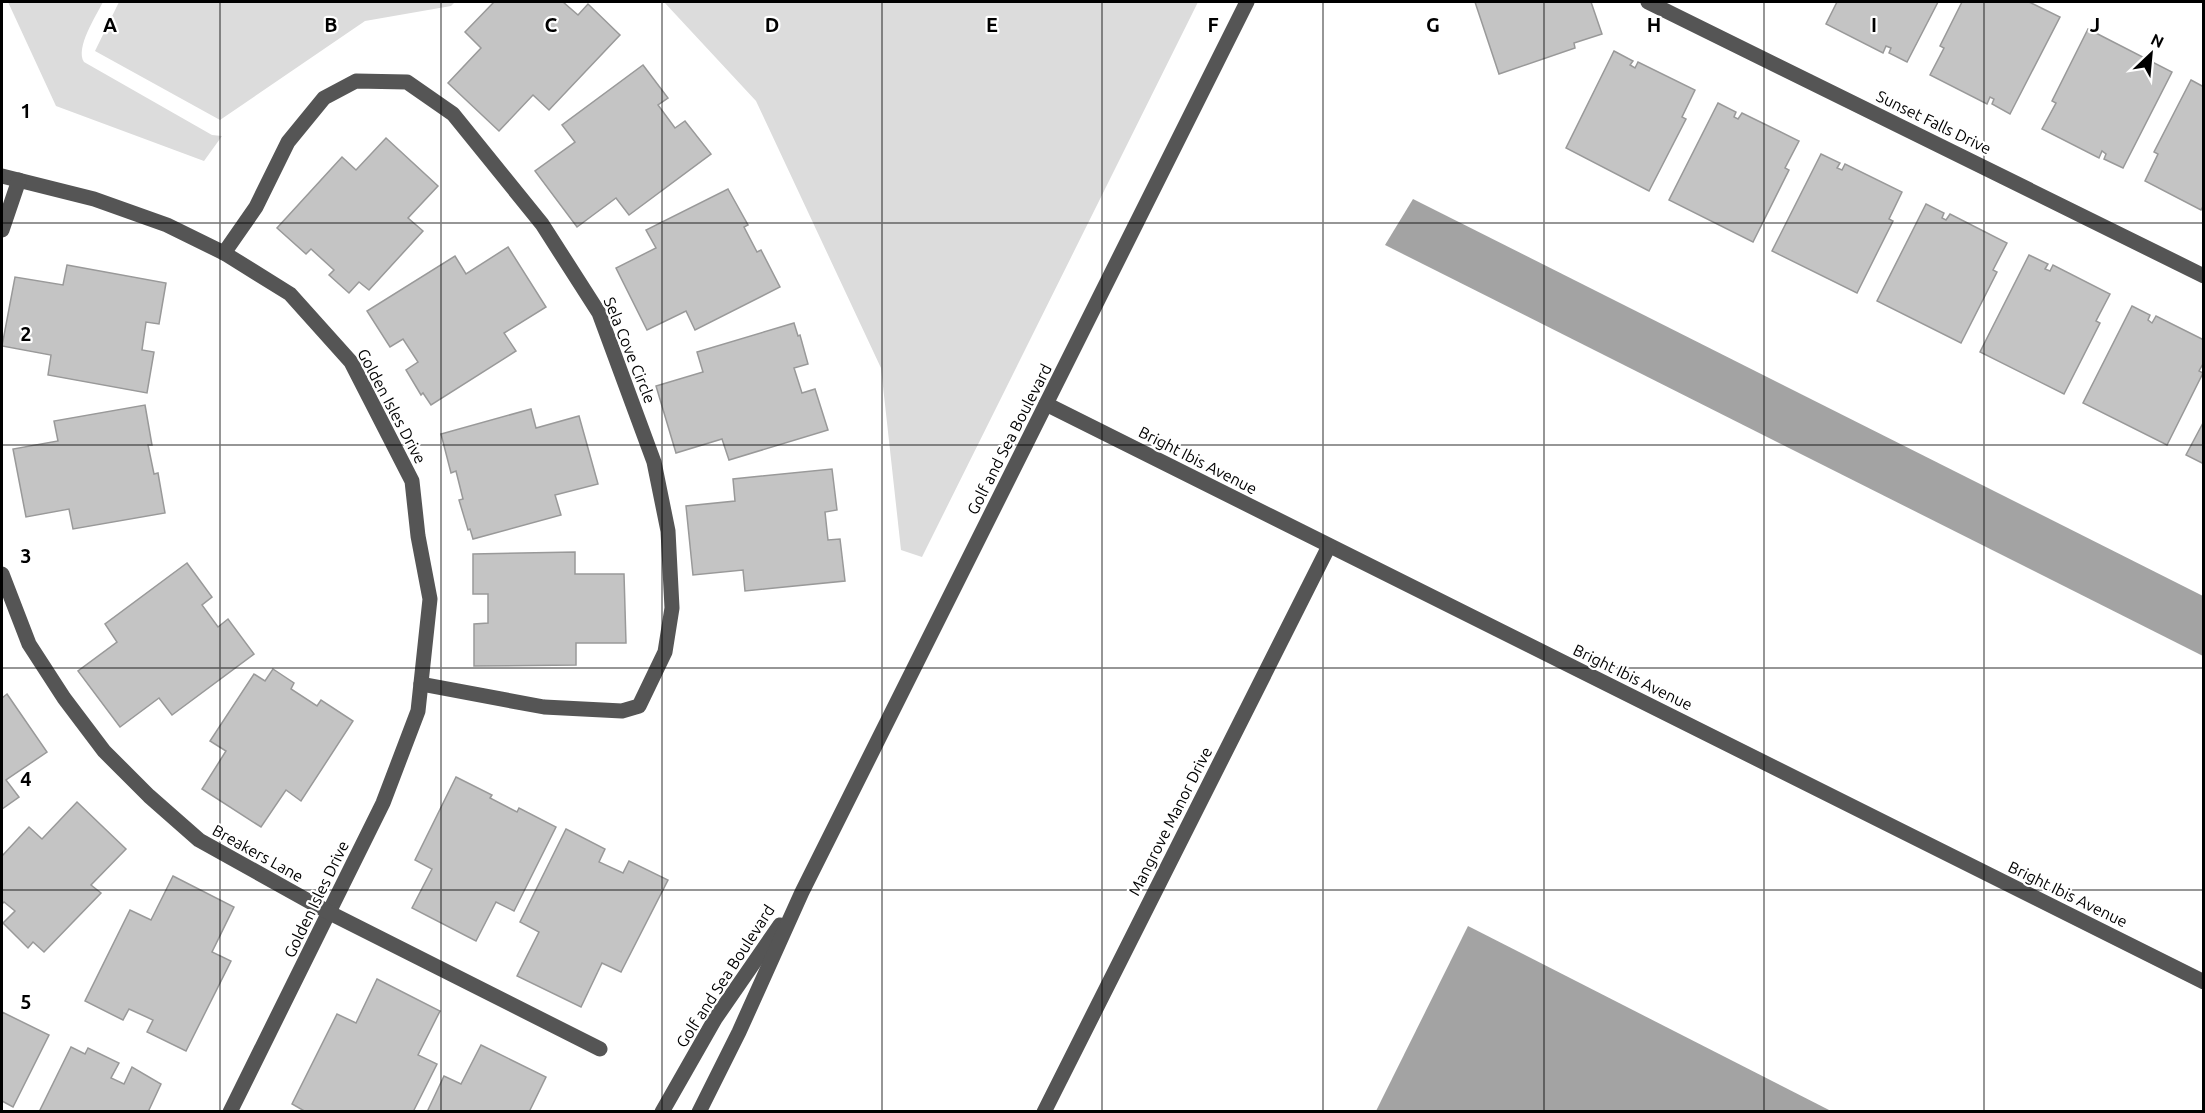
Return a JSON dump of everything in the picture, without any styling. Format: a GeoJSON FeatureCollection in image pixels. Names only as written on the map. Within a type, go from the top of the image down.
{"type":"FeatureCollection","features":[{"type":"Feature","properties":{"kind":"street","name":"Golf and Sea Boulevard"},"geometry":{"type":"LineString","coordinates":[[699,1112],[740,1032],[802,892],[1247,2]]}},
{"type":"Feature","properties":{"kind":"street","name":"Sunset Falls Drive"},"geometry":{"type":"LineString","coordinates":[[1648,2],[2204,276]]}},
{"type":"Feature","properties":{"kind":"street","name":"Sela Cove Circle"},"geometry":{"type":"LineString","coordinates":[[224,253],[256,207],[288,142],[324,98],[356,81],[407,82],[453,114],[542,224],[598,313],[654,462],[668,531],[672,608],[665,652],[639,706],[622,711],[544,706],[421,684]]}},
{"type":"Feature","properties":{"kind":"street","name":"Golden Isles Drive"},"geometry":{"type":"LineString","coordinates":[[2,176],[94,199],[167,225],[224,253],[290,294],[351,362],[412,481],[418,536],[430,599],[418,711],[383,803],[230,1112]]}},
{"type":"Feature","properties":{"kind":"street"},"geometry":{"type":"LineString","coordinates":[[2,230],[19,180]]}},
{"type":"Feature","properties":{"kind":"street","name":"Bright Ibis Avenue"},"geometry":{"type":"LineString","coordinates":[[1046,404],[2204,982]]}},
{"type":"Feature","properties":{"kind":"street","name":"Mangrove Manor Drive"},"geometry":{"type":"LineString","coordinates":[[1044,1112],[1329,546]]}},
{"type":"Feature","properties":{"kind":"street","name":"Breakers Lane"},"geometry":{"type":"LineString","coordinates":[[2,574],[29,644],[64,698],[105,751],[149,796],[199,840],[330,913],[600,1049]]}},
{"type":"Feature","properties":{"kind":"street","name":"Golf and Sea Boulevard"},"geometry":{"type":"LineString","coordinates":[[662,1112],[715,1018],[802,892]]}},
{"type":"Feature","properties":{"kind":"shaded area"},"geometry":{"type":"Polygon","coordinates":[[[8,2],[103,2],[84,41],[82,56],[84,62],[212,135],[222,136],[204,161],[56,106],[8,2]]]}},
{"type":"Feature","properties":{"kind":"shaded area"},"geometry":{"type":"Polygon","coordinates":[[[119,2],[455,2],[451,6],[365,21],[220,120],[95,51],[119,2]]]}},
{"type":"Feature","properties":{"kind":"shaded area"},"geometry":{"type":"Polygon","coordinates":[[[664,2],[1198,2],[922,557],[901,550],[881,368],[756,101],[664,2]]]}},
{"type":"Feature","properties":{"kind":"shaded area"},"geometry":{"type":"Polygon","coordinates":[[[1413,199],[2203,596],[2203,656],[1385,245],[1413,199]]]}},
{"type":"Feature","properties":{"kind":"shaded area"},"geometry":{"type":"Polygon","coordinates":[[[1468,926],[1831,1111],[1376,1111],[1468,926]]]}},
{"type":"Feature","properties":{"kind":"building"},"geometry":{"type":"Polygon","coordinates":[[[494,2],[563,2],[578,15],[588,4],[620,35],[549,110],[533,95],[499,131],[448,83],[481,48],[465,32],[494,2]]]}},
{"type":"Feature","properties":{"kind":"building"},"geometry":{"type":"Polygon","coordinates":[[[1475,2],[1591,2],[1602,34],[1574,43],[1575,48],[1499,74],[1475,2]]]}},
{"type":"Feature","properties":{"kind":"building"},"geometry":{"type":"Polygon","coordinates":[[[1837,2],[1938,2],[1907,62],[1889,53],[1891,48],[1886,46],[1883,53],[1826,24],[1837,2]]]}},
{"type":"Feature","properties":{"kind":"building"},"geometry":{"type":"Polygon","coordinates":[[[1962,2],[2029,2],[2060,17],[2010,114],[1992,104],[1994,99],[1990,97],[1987,104],[1930,75],[1944,48],[1940,46],[1962,2]]]}},
{"type":"Feature","properties":{"kind":"building"},"geometry":{"type":"Polygon","coordinates":[[[2088,29],[2172,72],[2123,168],[2104,159],[2106,154],[2102,151],[2099,158],[2042,129],[2056,103],[2052,101],[2088,29]]]}},
{"type":"Feature","properties":{"kind":"building"},"geometry":{"type":"Polygon","coordinates":[[[1614,51],[1633,61],[1630,65],[1635,68],[1638,62],[1695,90],[1682,117],[1686,119],[1649,191],[1566,148],[1614,51]]]}},
{"type":"Feature","properties":{"kind":"building"},"geometry":{"type":"Polygon","coordinates":[[[643,65],[668,98],[658,105],[675,128],[685,121],[711,154],[629,215],[616,198],[577,227],[535,171],[575,142],[562,125],[643,65]]]}},
{"type":"Feature","properties":{"kind":"building"},"geometry":{"type":"Polygon","coordinates":[[[2191,80],[2204,87],[2204,205],[2201,210],[2145,181],[2158,154],[2154,152],[2191,80]]]}},
{"type":"Feature","properties":{"kind":"building"},"geometry":{"type":"Polygon","coordinates":[[[1718,103],[1736,112],[1734,117],[1738,119],[1742,113],[1799,141],[1785,168],[1789,170],[1753,242],[1669,200],[1718,103]]]}},
{"type":"Feature","properties":{"kind":"building"},"geometry":{"type":"Polygon","coordinates":[[[386,138],[438,186],[408,218],[423,231],[369,290],[359,282],[349,293],[329,275],[334,270],[311,249],[306,254],[277,228],[342,157],[356,170],[386,138]]]}},
{"type":"Feature","properties":{"kind":"building"},"geometry":{"type":"Polygon","coordinates":[[[1821,154],[1840,163],[1837,168],[1842,170],[1845,164],[1902,192],[1889,219],[1893,221],[1857,293],[1772,251],[1821,154]]]}},
{"type":"Feature","properties":{"kind":"building"},"geometry":{"type":"Polygon","coordinates":[[[728,189],[748,225],[744,227],[757,252],[761,250],[780,287],[695,330],[686,311],[647,330],[616,268],[656,248],[646,230],[728,189]]]}},
{"type":"Feature","properties":{"kind":"building"},"geometry":{"type":"Polygon","coordinates":[[[1926,204],[1944,213],[1942,218],[1946,220],[1950,214],[2007,243],[1993,270],[1997,272],[1961,343],[1877,301],[1926,204]]]}},
{"type":"Feature","properties":{"kind":"building"},"geometry":{"type":"Polygon","coordinates":[[[508,247],[546,307],[504,333],[516,351],[431,405],[423,393],[421,395],[406,370],[418,362],[403,339],[390,347],[367,311],[455,256],[466,274],[508,247]]]}},
{"type":"Feature","properties":{"kind":"building"},"geometry":{"type":"Polygon","coordinates":[[[2029,255],[2048,264],[2045,269],[2050,271],[2053,265],[2110,294],[2096,321],[2100,323],[2064,394],[1980,352],[2029,255]]]}},
{"type":"Feature","properties":{"kind":"building"},"geometry":{"type":"Polygon","coordinates":[[[67,265],[166,283],[159,324],[146,322],[142,350],[154,352],[147,393],[48,375],[51,355],[2,346],[15,277],[63,285],[67,265]]]}},
{"type":"Feature","properties":{"kind":"building"},"geometry":{"type":"Polygon","coordinates":[[[2132,306],[2150,315],[2148,320],[2152,323],[2156,316],[2204,340],[2204,362],[2199,371],[2203,373],[2167,445],[2083,403],[2132,306]]]}},
{"type":"Feature","properties":{"kind":"building"},"geometry":{"type":"Polygon","coordinates":[[[794,323],[798,336],[800,335],[808,364],[794,368],[802,393],[815,389],[828,430],[729,460],[722,439],[676,453],[656,386],[703,372],[697,352],[794,323]]]}},
{"type":"Feature","properties":{"kind":"building"},"geometry":{"type":"Polygon","coordinates":[[[145,405],[152,445],[148,445],[154,474],[158,473],[165,513],[73,529],[69,509],[26,517],[13,449],[58,441],[54,421],[145,405]]]}},
{"type":"Feature","properties":{"kind":"building"},"geometry":{"type":"Polygon","coordinates":[[[531,409],[536,428],[579,416],[598,484],[555,495],[561,515],[473,539],[459,500],[463,499],[456,471],[451,473],[441,434],[531,409]]]}},
{"type":"Feature","properties":{"kind":"building"},"geometry":{"type":"Polygon","coordinates":[[[2204,421],[2204,464],[2186,455],[2204,421]]]}},
{"type":"Feature","properties":{"kind":"building"},"geometry":{"type":"Polygon","coordinates":[[[832,469],[837,510],[825,512],[828,540],[840,539],[845,581],[745,591],[743,570],[693,575],[686,506],[735,501],[733,479],[832,469]]]}},
{"type":"Feature","properties":{"kind":"building"},"geometry":{"type":"Polygon","coordinates":[[[575,552],[575,574],[624,574],[626,643],[576,643],[576,665],[474,666],[474,624],[488,623],[488,594],[473,594],[473,554],[575,552]]]}},
{"type":"Feature","properties":{"kind":"building"},"geometry":{"type":"Polygon","coordinates":[[[187,563],[212,597],[202,605],[218,627],[228,619],[254,654],[172,715],[159,698],[120,727],[78,671],[117,642],[105,624],[187,563]]]}},
{"type":"Feature","properties":{"kind":"building"},"geometry":{"type":"Polygon","coordinates":[[[273,669],[294,683],[291,689],[317,706],[321,700],[353,721],[301,801],[286,790],[261,827],[202,789],[226,751],[210,741],[254,674],[265,681],[273,669]]]}},
{"type":"Feature","properties":{"kind":"building"},"geometry":{"type":"Polygon","coordinates":[[[7,694],[47,752],[6,780],[19,797],[2,809],[2,698],[7,694]]]}},
{"type":"Feature","properties":{"kind":"building"},"geometry":{"type":"Polygon","coordinates":[[[456,777],[492,795],[490,798],[517,812],[519,808],[556,827],[514,911],[496,902],[476,941],[412,908],[432,869],[415,860],[456,777]]]}},
{"type":"Feature","properties":{"kind":"building"},"geometry":{"type":"Polygon","coordinates":[[[77,802],[126,849],[91,885],[101,893],[44,952],[33,942],[28,948],[3,923],[15,911],[4,902],[2,904],[2,856],[29,827],[42,839],[77,802]]]}},
{"type":"Feature","properties":{"kind":"building"},"geometry":{"type":"Polygon","coordinates":[[[566,829],[605,849],[599,862],[623,873],[629,861],[668,880],[621,972],[602,963],[581,1007],[517,976],[539,932],[520,922],[566,829]]]}},
{"type":"Feature","properties":{"kind":"building"},"geometry":{"type":"Polygon","coordinates":[[[173,876],[234,907],[212,952],[231,961],[186,1051],[147,1032],[153,1020],[129,1009],[123,1020],[85,1001],[130,910],[151,920],[173,876]]]}},
{"type":"Feature","properties":{"kind":"building"},"geometry":{"type":"Polygon","coordinates":[[[377,979],[440,1011],[418,1055],[437,1064],[413,1112],[306,1112],[292,1104],[337,1014],[356,1023],[377,979]]]}},
{"type":"Feature","properties":{"kind":"building"},"geometry":{"type":"Polygon","coordinates":[[[2,1012],[49,1035],[13,1107],[2,1101],[2,1012]]]}},
{"type":"Feature","properties":{"kind":"building"},"geometry":{"type":"Polygon","coordinates":[[[481,1045],[546,1077],[529,1112],[427,1112],[444,1076],[461,1084],[481,1045]]]}},
{"type":"Feature","properties":{"kind":"building"},"geometry":{"type":"Polygon","coordinates":[[[71,1047],[85,1054],[88,1048],[119,1063],[111,1078],[124,1084],[132,1067],[161,1084],[148,1112],[39,1112],[71,1047]]]}}]}
